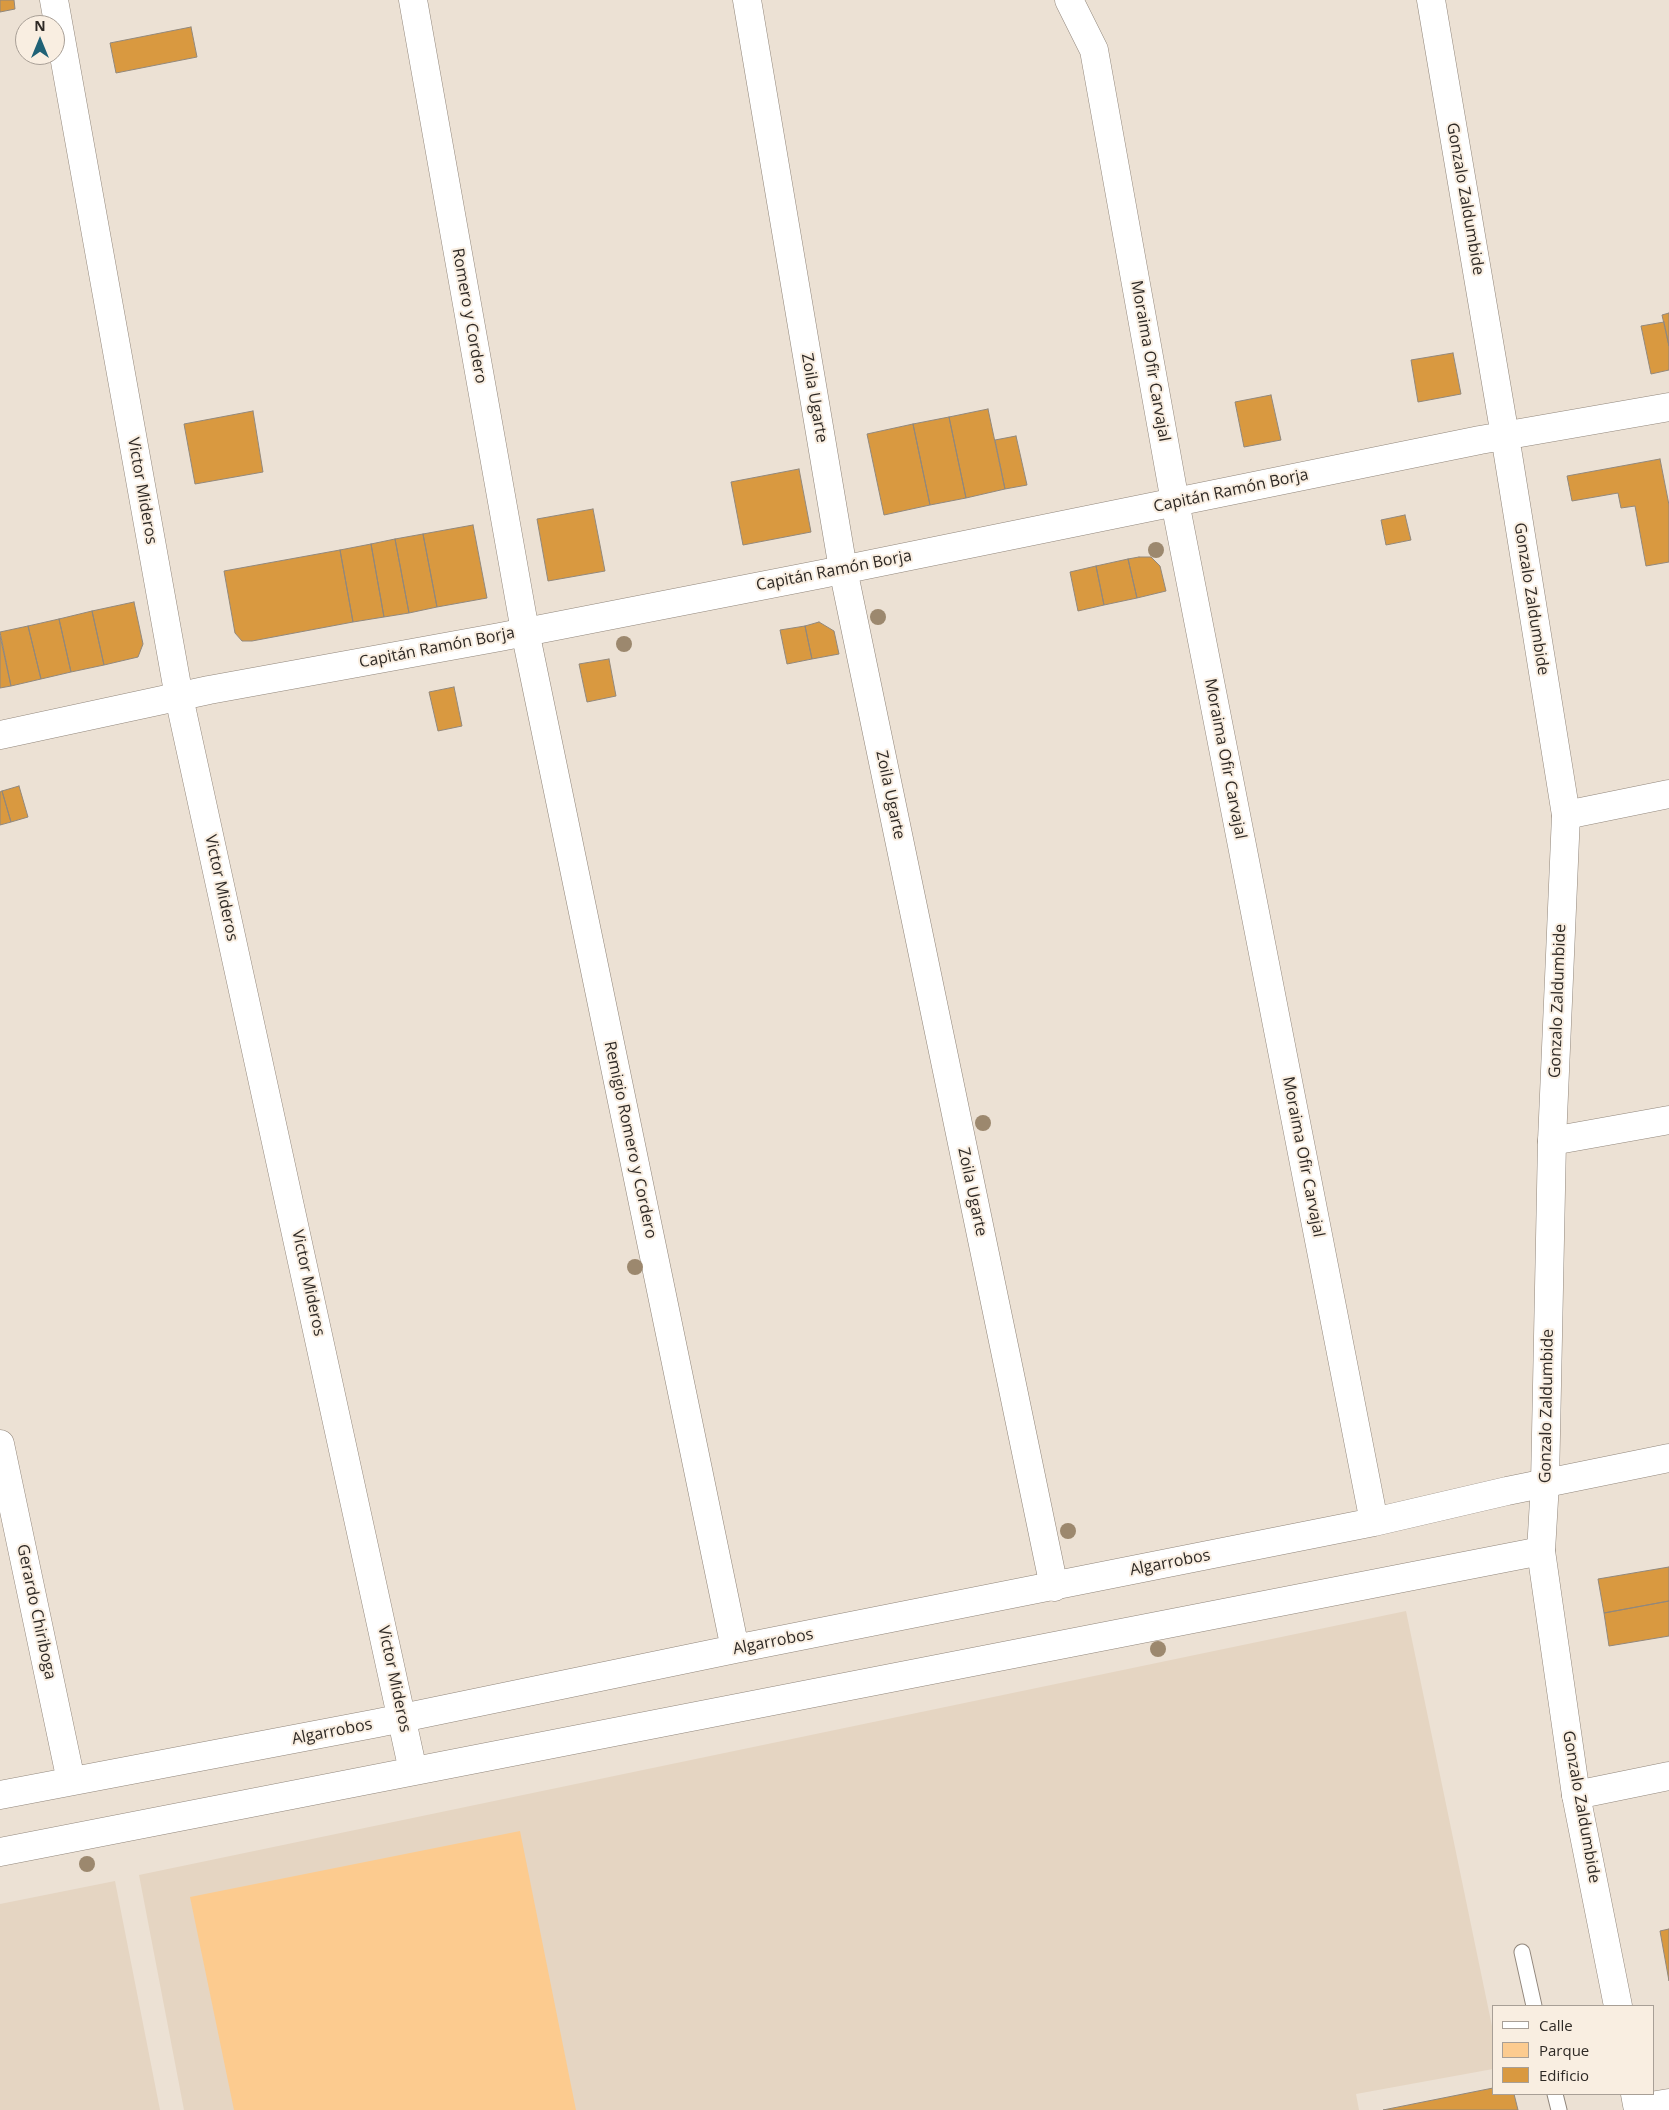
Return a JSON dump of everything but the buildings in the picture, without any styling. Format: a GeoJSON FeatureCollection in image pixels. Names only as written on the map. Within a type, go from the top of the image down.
{"type":"FeatureCollection","features":[{"type":"Feature","properties":{"kind":"street","name":"Victor Mideros"},"geometry":{"type":"LineString","coordinates":[[54,0],[179,697],[403,1718],[413,1771]]}},
{"type":"Feature","properties":{"kind":"street","name":"Romero y Cordero"},"geometry":{"type":"LineString","coordinates":[[413,0],[526,632]]}},
{"type":"Feature","properties":{"kind":"street","name":"Zoila Ugarte"},"geometry":{"type":"LineString","coordinates":[[747,0],[843,569],[1054,1587]]}},
{"type":"Feature","properties":{"kind":"street","name":"Moraima Ofir Carvajal"},"geometry":{"type":"LineString","coordinates":[[1069,0],[1094,50],[1175,502],[1374,1522]]}},
{"type":"Feature","properties":{"kind":"street","name":"Gonzalo Zaldumbide"},"geometry":{"type":"LineString","coordinates":[[1431,0],[1505,436],[1566,815],[1552,1141],[1545,1483],[1540,1551],[1576,1795],[1618,2005]]}},
{"type":"Feature","properties":{"kind":"street","name":"Capitán Ramón Borja"},"geometry":{"type":"LineString","coordinates":[[0,735],[179,697],[526,632],[1505,436],[1669,408]]}},
{"type":"Feature","properties":{"kind":"street","name":"Remigio Romero y Cordero"},"geometry":{"type":"LineString","coordinates":[[526,632],[735,1649]]}},
{"type":"Feature","properties":{"kind":"street"},"geometry":{"type":"LineString","coordinates":[[1566,815],[1669,794]]}},
{"type":"Feature","properties":{"kind":"street"},"geometry":{"type":"LineString","coordinates":[[1552,1141],[1669,1120]]}},
{"type":"Feature","properties":{"kind":"street","name":"Gerardo Chiriboga"},"geometry":{"type":"LineString","coordinates":[[0,1444],[71,1781]]}},
{"type":"Feature","properties":{"kind":"street","name":"Algarrobos"},"geometry":{"type":"LineString","coordinates":[[0,1795],[403,1718],[735,1649],[1054,1587],[1374,1522],[1545,1483],[1669,1458]]}},
{"type":"Feature","properties":{"kind":"street"},"geometry":{"type":"LineString","coordinates":[[0,1852],[1540,1551]]}},
{"type":"Feature","properties":{"kind":"street"},"geometry":{"type":"LineString","coordinates":[[1576,1795],[1669,1776]]}},
{"type":"Feature","properties":{"kind":"street"},"geometry":{"type":"LineString","coordinates":[[1637,2104],[1669,2103]]}},
{"type":"Feature","properties":{"kind":"lane"},"geometry":{"type":"LineString","coordinates":[[1522,1952],[1534,2005]]}},
{"type":"Feature","properties":{"kind":"lane"},"geometry":{"type":"LineString","coordinates":[[1555,2095],[1559,2110]]}},
{"type":"Feature","properties":{"kind":"shaded area"},"geometry":{"type":"Polygon","coordinates":[[[1406,1611],[1492,2026],[1492,2069],[1356,2094],[1359,2110],[184,2110],[139,1875],[1406,1611]]]}},
{"type":"Feature","properties":{"kind":"shaded area"},"geometry":{"type":"Polygon","coordinates":[[[115,1881],[160,2110],[0,2110],[0,1904],[115,1881]]]}},
{"type":"Feature","properties":{"kind":"green space"},"geometry":{"type":"Polygon","coordinates":[[[520,1831],[576,2110],[234,2110],[190,1897],[520,1831]]]}}]}
